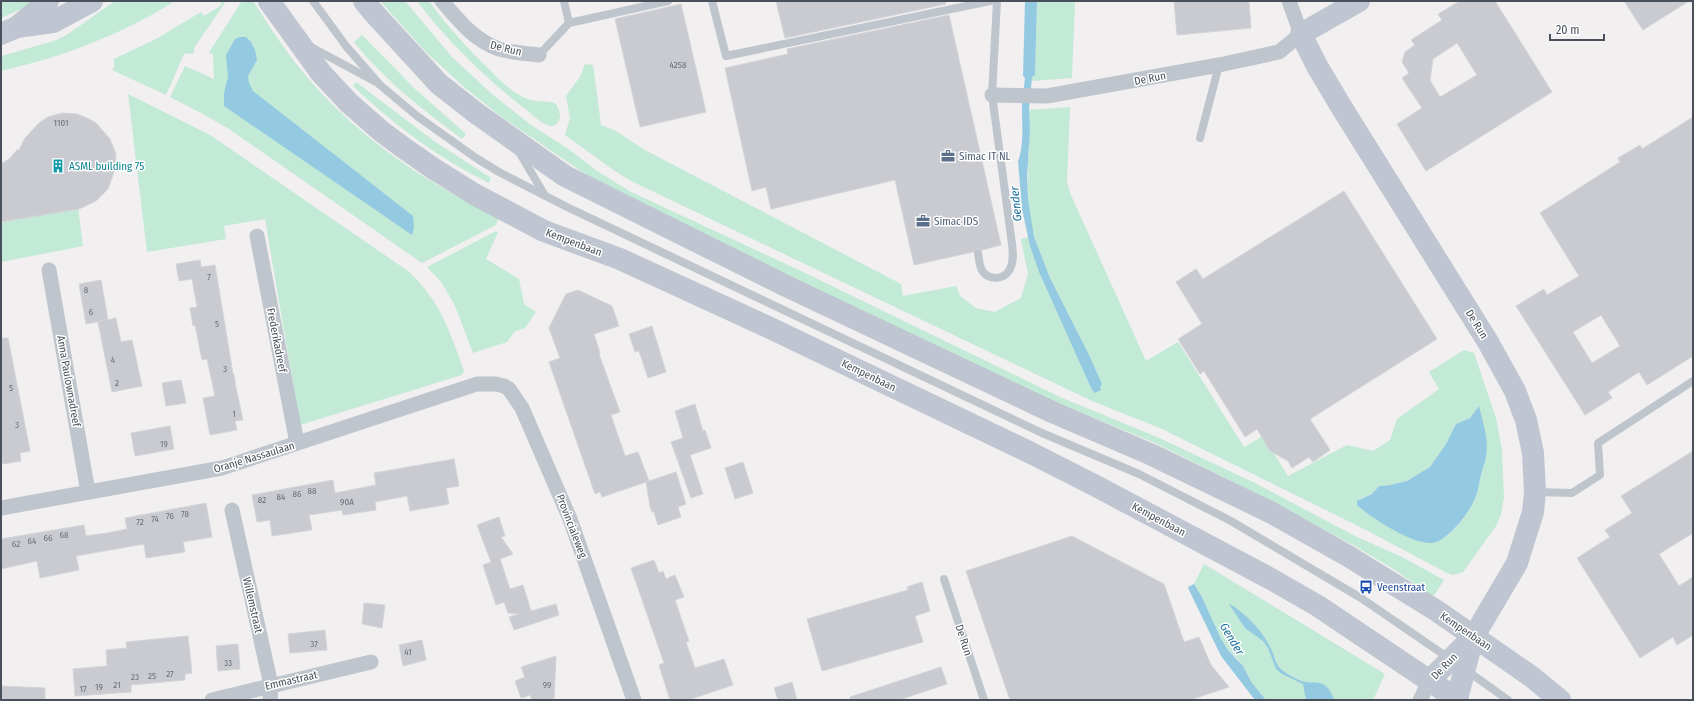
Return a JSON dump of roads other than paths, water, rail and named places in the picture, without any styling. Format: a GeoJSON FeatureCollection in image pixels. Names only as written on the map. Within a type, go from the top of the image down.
{"type":"FeatureCollection","features":[{"type":"Feature","properties":{"kind":"main road"},"geometry":{"type":"LineString","coordinates":[[9,31],[48,1]]}},
{"type":"Feature","properties":{"kind":"main road"},"geometry":{"type":"LineString","coordinates":[[9,31],[53,22],[92,1]]}},
{"type":"Feature","properties":{"kind":"main road","name":"Kempenbaan"},"geometry":{"type":"LineString","coordinates":[[269,1],[321,73],[349,103],[381,131],[434,169],[474,194],[544,231],[620,260],[734,311],[1089,482],[1271,579],[1318,606],[1430,680],[1457,700]]}},
{"type":"Feature","properties":{"kind":"main road","name":"Kempenbaan"},"geometry":{"type":"LineString","coordinates":[[364,1],[439,84],[476,113],[565,176],[697,243],[1052,412],[1150,454],[1272,513],[1348,556],[1474,636],[1532,677],[1560,700]]}},
{"type":"Feature","properties":{"kind":"main road","name":"De Run"},"geometry":{"type":"LineString","coordinates":[[1359,1],[1301,34],[1317,66],[1342,108],[1488,342],[1515,391],[1526,420],[1533,453],[1535,492],[1533,512],[1517,563],[1458,664],[1457,700]]}},
{"type":"Feature","properties":{"kind":"main road","name":"De Run"},"geometry":{"type":"LineString","coordinates":[[1430,680],[1458,664]]}},
{"type":"Feature","properties":{"kind":"street","name":"De Run"},"geometry":{"type":"LineString","coordinates":[[442,1],[468,31],[485,43],[500,49],[539,55]]}},
{"type":"Feature","properties":{"kind":"street","name":"De Run"},"geometry":{"type":"LineString","coordinates":[[992,95],[1038,97],[1072,92],[1219,65],[1279,52],[1301,34],[1289,1]]}},
{"type":"Feature","properties":{"kind":"street","name":"Frederikadreef"},"geometry":{"type":"LineString","coordinates":[[257,236],[297,443]]}},
{"type":"Feature","properties":{"kind":"street","name":"Anna Paulownadreef"},"geometry":{"type":"LineString","coordinates":[[49,270],[88,492]]}},
{"type":"Feature","properties":{"kind":"street","name":"Oranje Nassaulaan"},"geometry":{"type":"LineString","coordinates":[[1,508],[222,468],[477,384]]}},
{"type":"Feature","properties":{"kind":"street","name":"Provincialeweg"},"geometry":{"type":"LineString","coordinates":[[477,384],[496,384],[504,386],[509,389],[522,408],[570,519],[634,700]]}},
{"type":"Feature","properties":{"kind":"street","name":"Willemstraat"},"geometry":{"type":"LineString","coordinates":[[232,510],[271,685],[270,700]]}},
{"type":"Feature","properties":{"kind":"street","name":"Emmastraat"},"geometry":{"type":"LineString","coordinates":[[212,700],[371,662]]}},
{"type":"Feature","properties":{"kind":"street","name":"De Run"},"geometry":{"type":"LineString","coordinates":[[1420,700],[1430,680]]}},
{"type":"Feature","properties":{"kind":"lane","name":"Kempenbaan"},"geometry":{"type":"LineString","coordinates":[[313,1],[346,46],[380,85],[417,116],[476,158],[499,172],[582,214],[1042,432],[1139,474],[1231,521],[1361,598],[1508,700]]}},
{"type":"Feature","properties":{"kind":"lane"},"geometry":{"type":"LineString","coordinates":[[564,1],[569,23]]}},
{"type":"Feature","properties":{"kind":"lane"},"geometry":{"type":"LineString","coordinates":[[539,55],[569,23],[668,1]]}},
{"type":"Feature","properties":{"kind":"lane"},"geometry":{"type":"LineString","coordinates":[[712,1],[726,56],[990,1]]}},
{"type":"Feature","properties":{"kind":"lane"},"geometry":{"type":"LineString","coordinates":[[978,253],[980,267],[984,274],[992,278],[998,278],[1004,275],[1010,269],[1013,253],[992,95],[997,1]]}},
{"type":"Feature","properties":{"kind":"lane","name":"Kempenbaan"},"geometry":{"type":"LineString","coordinates":[[295,38],[380,85]]}},
{"type":"Feature","properties":{"kind":"lane"},"geometry":{"type":"LineString","coordinates":[[1200,138],[1219,65]]}},
{"type":"Feature","properties":{"kind":"lane","name":"Kempenbaan"},"geometry":{"type":"LineString","coordinates":[[511,138],[544,194]]}},
{"type":"Feature","properties":{"kind":"lane"},"geometry":{"type":"LineString","coordinates":[[1535,492],[1572,493],[1600,475],[1598,443],[1693,381]]}},
{"type":"Feature","properties":{"kind":"lane","name":"De Run"},"geometry":{"type":"LineString","coordinates":[[944,579],[984,700]]}},
{"type":"Feature","properties":{"kind":"water"},"geometry":{"type":"Polygon","coordinates":[[[1025,1],[1037,1],[1035,75],[1032,77],[1029,110],[1030,129],[1027,177],[1028,199],[1034,237],[1050,278],[1102,384],[1100,387],[1101,390],[1095,393],[1092,390],[1039,272],[1030,246],[1022,209],[1018,161],[1022,142],[1022,105],[1025,78],[1023,76],[1025,1]]]}},
{"type":"Feature","properties":{"kind":"water"},"geometry":{"type":"Polygon","coordinates":[[[246,37],[251,42],[255,50],[257,60],[248,76],[249,83],[253,91],[413,216],[414,228],[412,235],[224,106],[224,93],[228,77],[226,55],[235,39],[246,37]]]}},
{"type":"Feature","properties":{"kind":"water"},"geometry":{"type":"Polygon","coordinates":[[[1479,406],[1487,444],[1486,459],[1474,501],[1467,513],[1444,538],[1432,543],[1414,540],[1381,523],[1357,505],[1357,501],[1372,494],[1379,486],[1407,481],[1430,467],[1446,444],[1456,424],[1470,418],[1479,406]]]}},
{"type":"Feature","properties":{"kind":"water"},"geometry":{"type":"Polygon","coordinates":[[[1194,584],[1202,597],[1221,639],[1228,650],[1243,666],[1252,683],[1266,700],[1255,700],[1221,656],[1189,590],[1188,587],[1194,584]]]}},
{"type":"Feature","properties":{"kind":"water"},"geometry":{"type":"Polygon","coordinates":[[[1229,604],[1242,613],[1264,636],[1268,642],[1276,663],[1284,672],[1300,680],[1324,685],[1327,687],[1334,700],[1306,700],[1303,684],[1282,674],[1276,669],[1268,648],[1263,641],[1245,628],[1229,604]]]}},
{"type":"Feature","properties":{"kind":"place","name":"Simac IT NL"},"geometry":{"type":"Point","coordinates":[948,156]}},
{"type":"Feature","properties":{"kind":"place","name":"ASML building 75"},"geometry":{"type":"Point","coordinates":[58,166]}},
{"type":"Feature","properties":{"kind":"place","name":"Simac IDS"},"geometry":{"type":"Point","coordinates":[923,221]}},
{"type":"Feature","properties":{"kind":"place","name":"Veenstraat"},"geometry":{"type":"Point","coordinates":[1366,587]}},
{"type":"Feature","properties":{"kind":"water label","name":"Gender"},"geometry":{"type":"Point","coordinates":[1016,204]}},
{"type":"Feature","properties":{"kind":"water label","name":"Gender"},"geometry":{"type":"Point","coordinates":[1232,639]}}]}
